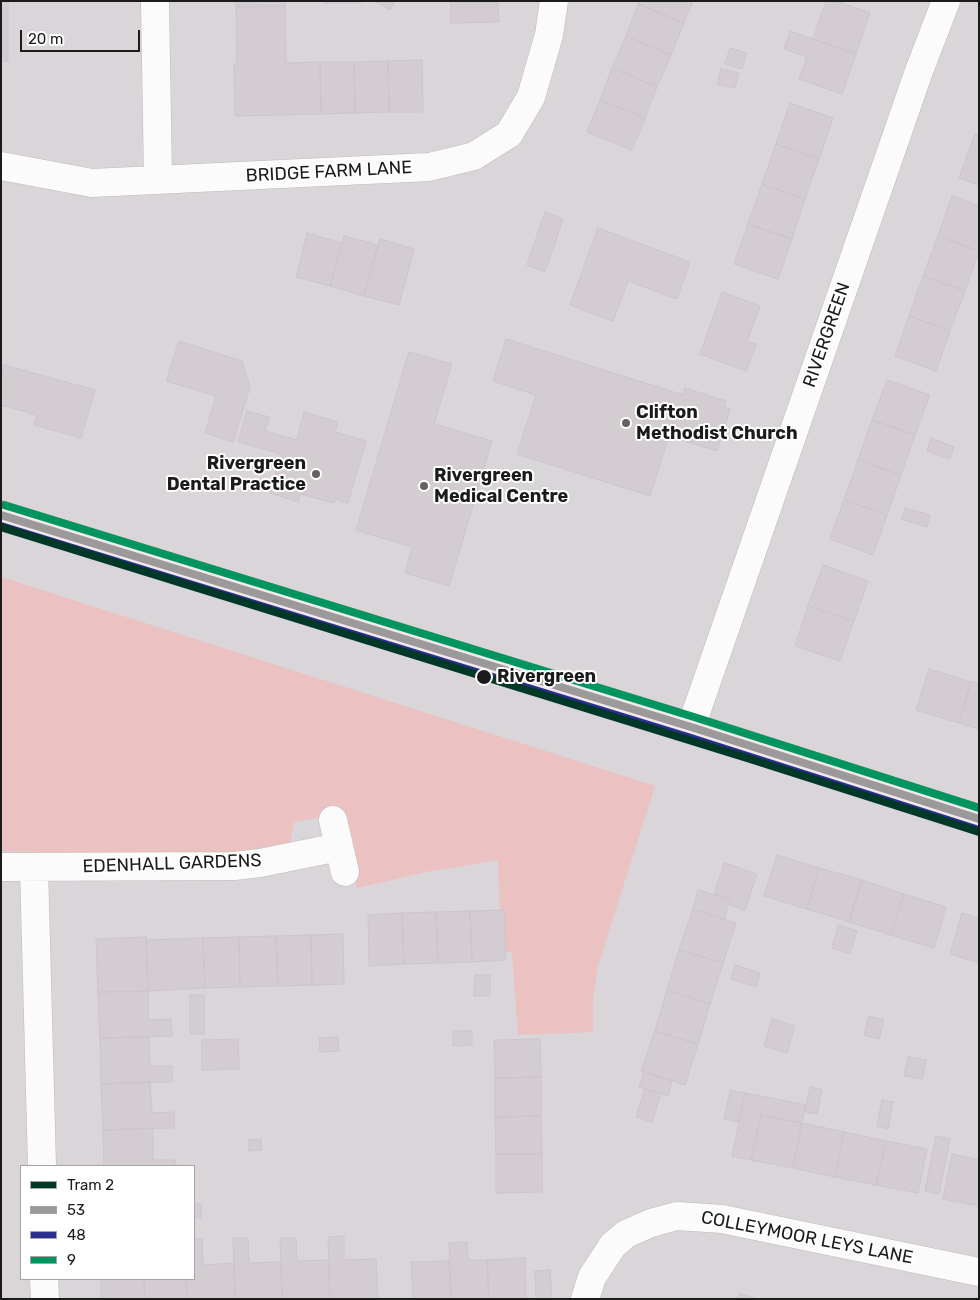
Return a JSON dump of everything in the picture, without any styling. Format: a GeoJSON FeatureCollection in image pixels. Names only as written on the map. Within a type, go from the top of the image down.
{"type":"FeatureCollection","features":[{"type":"Feature","properties":{"kind":"street"},"geometry":{"type":"LineString","coordinates":[[155,1],[158,179]]}},
{"type":"Feature","properties":{"kind":"street","name":"BRIDGE FARM LANE"},"geometry":{"type":"LineString","coordinates":[[1,166],[92,182],[429,167],[474,156],[508,134],[531,97],[549,35],[554,1]]}},
{"type":"Feature","properties":{"kind":"street","name":"RIVERGREEN"},"geometry":{"type":"LineString","coordinates":[[691,727],[916,80],[946,1]]}},
{"type":"Feature","properties":{"kind":"street"},"geometry":{"type":"LineString","coordinates":[[1,515],[691,727],[718,738],[979,819]]}},
{"type":"Feature","properties":{"kind":"street","name":"EDENHALL GARDENS"},"geometry":{"type":"LineString","coordinates":[[1,867],[234,866],[342,859],[333,820]]}},
{"type":"Feature","properties":{"kind":"street"},"geometry":{"type":"LineString","coordinates":[[34,868],[42,1165]]}},
{"type":"Feature","properties":{"kind":"street","name":"COLLEYMOOR LEYS LANE"},"geometry":{"type":"LineString","coordinates":[[585,1299],[592,1276],[613,1245],[626,1234],[651,1222],[677,1216],[722,1220],[979,1272]]}},
{"type":"Feature","properties":{"kind":"street"},"geometry":{"type":"LineString","coordinates":[[44,1280],[45,1299]]}},
{"type":"Feature","properties":{"kind":"shaded area"},"geometry":{"type":"Polygon","coordinates":[[[1,1],[979,1],[979,1299],[1,1299],[1,1]]]}},
{"type":"Feature","properties":{"kind":"shaded area"},"geometry":{"type":"Polygon","coordinates":[[[545,212],[527,265],[493,381],[425,353],[412,329],[407,298],[442,215],[545,212]]]}},
{"type":"Feature","properties":{"kind":"shaded area"},"geometry":{"type":"Polygon","coordinates":[[[518,456],[646,501],[642,513],[683,527],[672,560],[705,571],[690,612],[488,542],[518,456]]]}},
{"type":"Feature","properties":{"kind":"shaded area"},"geometry":{"type":"Polygon","coordinates":[[[1,577],[655,786],[597,969],[593,1001],[593,1032],[518,1035],[512,952],[501,952],[498,860],[425,872],[357,888],[337,814],[294,822],[290,843],[233,853],[173,855],[1,851],[1,577]]]}},
{"type":"Feature","properties":{"kind":"building"},"geometry":{"type":"Polygon","coordinates":[[[1,1],[8,1],[8,61],[1,61],[1,1]]]}},
{"type":"Feature","properties":{"kind":"building"},"geometry":{"type":"Polygon","coordinates":[[[236,1],[285,1],[285,6],[236,7],[236,1]]]}},
{"type":"Feature","properties":{"kind":"building"},"geometry":{"type":"Polygon","coordinates":[[[324,1],[361,1],[361,3],[324,3],[324,1]]]}},
{"type":"Feature","properties":{"kind":"building"},"geometry":{"type":"Polygon","coordinates":[[[375,1],[395,1],[390,10],[375,1]]]}},
{"type":"Feature","properties":{"kind":"building"},"geometry":{"type":"Polygon","coordinates":[[[451,1],[498,1],[499,22],[451,23],[451,1]]]}},
{"type":"Feature","properties":{"kind":"building"},"geometry":{"type":"Polygon","coordinates":[[[639,1],[693,1],[684,23],[638,4],[639,1]]]}},
{"type":"Feature","properties":{"kind":"building"},"geometry":{"type":"Polygon","coordinates":[[[826,1],[836,1],[870,13],[856,54],[813,39],[826,1]]]}},
{"type":"Feature","properties":{"kind":"building"},"geometry":{"type":"Polygon","coordinates":[[[638,4],[684,23],[671,55],[626,36],[638,4]]]}},
{"type":"Feature","properties":{"kind":"building"},"geometry":{"type":"Polygon","coordinates":[[[285,6],[286,63],[320,62],[321,114],[235,116],[234,64],[237,64],[236,7],[285,6]]]}},
{"type":"Feature","properties":{"kind":"building"},"geometry":{"type":"Polygon","coordinates":[[[790,31],[856,54],[842,94],[799,79],[807,57],[784,49],[790,31]]]}},
{"type":"Feature","properties":{"kind":"building"},"geometry":{"type":"Polygon","coordinates":[[[626,36],[671,55],[657,87],[612,68],[626,36]]]}},
{"type":"Feature","properties":{"kind":"building"},"geometry":{"type":"Polygon","coordinates":[[[730,48],[747,53],[742,69],[725,64],[730,48]]]}},
{"type":"Feature","properties":{"kind":"building"},"geometry":{"type":"Polygon","coordinates":[[[422,60],[423,112],[389,112],[388,61],[422,60]]]}},
{"type":"Feature","properties":{"kind":"building"},"geometry":{"type":"Polygon","coordinates":[[[388,61],[389,112],[355,113],[354,62],[388,61]]]}},
{"type":"Feature","properties":{"kind":"building"},"geometry":{"type":"Polygon","coordinates":[[[320,62],[354,62],[355,113],[321,114],[320,62]]]}},
{"type":"Feature","properties":{"kind":"building"},"geometry":{"type":"Polygon","coordinates":[[[612,68],[657,87],[645,118],[600,100],[612,68]]]}},
{"type":"Feature","properties":{"kind":"building"},"geometry":{"type":"Polygon","coordinates":[[[721,69],[739,73],[735,88],[717,84],[721,69]]]}},
{"type":"Feature","properties":{"kind":"building"},"geometry":{"type":"Polygon","coordinates":[[[600,100],[645,118],[632,150],[587,132],[600,100]]]}},
{"type":"Feature","properties":{"kind":"building"},"geometry":{"type":"Polygon","coordinates":[[[790,103],[833,118],[819,159],[776,144],[790,103]]]}},
{"type":"Feature","properties":{"kind":"building"},"geometry":{"type":"Polygon","coordinates":[[[975,134],[979,135],[979,185],[959,178],[975,134]]]}},
{"type":"Feature","properties":{"kind":"building"},"geometry":{"type":"Polygon","coordinates":[[[776,144],[819,159],[805,199],[762,184],[776,144]]]}},
{"type":"Feature","properties":{"kind":"building"},"geometry":{"type":"Polygon","coordinates":[[[762,184],[805,199],[792,239],[748,224],[762,184]]]}},
{"type":"Feature","properties":{"kind":"building"},"geometry":{"type":"Polygon","coordinates":[[[952,196],[979,206],[979,251],[938,236],[952,196]]]}},
{"type":"Feature","properties":{"kind":"building"},"geometry":{"type":"Polygon","coordinates":[[[545,212],[563,219],[545,272],[527,265],[545,212]]]}},
{"type":"Feature","properties":{"kind":"building"},"geometry":{"type":"Polygon","coordinates":[[[748,224],[792,239],[778,279],[734,264],[748,224]]]}},
{"type":"Feature","properties":{"kind":"building"},"geometry":{"type":"Polygon","coordinates":[[[598,228],[690,262],[677,299],[628,281],[613,321],[570,305],[598,228]]]}},
{"type":"Feature","properties":{"kind":"building"},"geometry":{"type":"Polygon","coordinates":[[[307,233],[342,243],[330,286],[296,277],[307,233]]]}},
{"type":"Feature","properties":{"kind":"building"},"geometry":{"type":"Polygon","coordinates":[[[344,236],[378,245],[364,296],[330,286],[344,236]]]}},
{"type":"Feature","properties":{"kind":"building"},"geometry":{"type":"Polygon","coordinates":[[[938,236],[979,251],[965,291],[923,276],[938,236]]]}},
{"type":"Feature","properties":{"kind":"building"},"geometry":{"type":"Polygon","coordinates":[[[380,239],[414,249],[399,305],[364,296],[380,239]]]}},
{"type":"Feature","properties":{"kind":"building"},"geometry":{"type":"Polygon","coordinates":[[[923,276],[965,291],[950,331],[909,316],[923,276]]]}},
{"type":"Feature","properties":{"kind":"building"},"geometry":{"type":"Polygon","coordinates":[[[722,292],[760,306],[747,341],[756,344],[746,371],[700,354],[722,292]]]}},
{"type":"Feature","properties":{"kind":"building"},"geometry":{"type":"Polygon","coordinates":[[[909,316],[950,331],[936,371],[895,356],[909,316]]]}},
{"type":"Feature","properties":{"kind":"building","name":"Clifton Methodist Church"},"geometry":{"type":"Polygon","coordinates":[[[506,339],[683,395],[685,388],[726,401],[724,407],[730,409],[717,451],[669,436],[650,496],[517,454],[536,395],[493,381],[506,339]]]}},
{"type":"Feature","properties":{"kind":"building"},"geometry":{"type":"Polygon","coordinates":[[[179,341],[242,361],[250,387],[233,442],[205,433],[216,396],[166,381],[179,341]]]}},
{"type":"Feature","properties":{"kind":"building","name":"Rivergreen Medical Centre"},"geometry":{"type":"Polygon","coordinates":[[[409,352],[452,364],[434,424],[492,441],[449,586],[405,573],[412,547],[356,530],[409,352]]]}},
{"type":"Feature","properties":{"kind":"building"},"geometry":{"type":"Polygon","coordinates":[[[4,365],[95,390],[81,438],[34,425],[37,415],[1,405],[1,376],[4,365]]]}},
{"type":"Feature","properties":{"kind":"building"},"geometry":{"type":"Polygon","coordinates":[[[887,380],[930,395],[915,435],[872,420],[887,380]]]}},
{"type":"Feature","properties":{"kind":"building","name":"Rivergreen Dental Practice"},"geometry":{"type":"Polygon","coordinates":[[[247,411],[269,417],[265,431],[297,440],[304,412],[338,422],[335,432],[366,441],[348,503],[335,499],[334,503],[300,494],[298,502],[270,493],[281,454],[238,442],[247,411]]]}},
{"type":"Feature","properties":{"kind":"building"},"geometry":{"type":"Polygon","coordinates":[[[872,420],[915,435],[901,475],[858,460],[872,420]]]}},
{"type":"Feature","properties":{"kind":"building"},"geometry":{"type":"Polygon","coordinates":[[[931,438],[954,447],[950,459],[927,451],[931,438]]]}},
{"type":"Feature","properties":{"kind":"building"},"geometry":{"type":"Polygon","coordinates":[[[858,460],[901,475],[887,515],[844,500],[858,460]]]}},
{"type":"Feature","properties":{"kind":"building"},"geometry":{"type":"Polygon","coordinates":[[[844,500],[887,515],[873,555],[830,539],[844,500]]]}},
{"type":"Feature","properties":{"kind":"building"},"geometry":{"type":"Polygon","coordinates":[[[905,508],[930,515],[927,527],[901,519],[905,508]]]}},
{"type":"Feature","properties":{"kind":"building"},"geometry":{"type":"Polygon","coordinates":[[[823,565],[868,581],[854,621],[808,606],[823,565]]]}},
{"type":"Feature","properties":{"kind":"building"},"geometry":{"type":"Polygon","coordinates":[[[808,606],[854,621],[840,661],[795,646],[808,606]]]}},
{"type":"Feature","properties":{"kind":"building"},"geometry":{"type":"Polygon","coordinates":[[[929,669],[971,682],[959,723],[916,710],[929,669]]]}},
{"type":"Feature","properties":{"kind":"building"},"geometry":{"type":"Polygon","coordinates":[[[971,682],[979,684],[979,729],[959,723],[971,682]]]}},
{"type":"Feature","properties":{"kind":"building"},"geometry":{"type":"Polygon","coordinates":[[[777,855],[819,868],[807,909],[764,896],[777,855]]]}},
{"type":"Feature","properties":{"kind":"building"},"geometry":{"type":"Polygon","coordinates":[[[724,863],[740,868],[730,899],[714,895],[724,863]]]}},
{"type":"Feature","properties":{"kind":"building"},"geometry":{"type":"Polygon","coordinates":[[[819,868],[862,880],[849,922],[807,909],[819,868]]]}},
{"type":"Feature","properties":{"kind":"building"},"geometry":{"type":"Polygon","coordinates":[[[742,869],[757,874],[745,910],[730,905],[742,869]]]}},
{"type":"Feature","properties":{"kind":"building"},"geometry":{"type":"Polygon","coordinates":[[[862,880],[904,894],[891,935],[849,922],[862,880]]]}},
{"type":"Feature","properties":{"kind":"building"},"geometry":{"type":"Polygon","coordinates":[[[698,890],[730,899],[724,919],[693,909],[698,890]]]}},
{"type":"Feature","properties":{"kind":"building"},"geometry":{"type":"Polygon","coordinates":[[[904,894],[946,907],[934,948],[891,935],[904,894]]]}},
{"type":"Feature","properties":{"kind":"building"},"geometry":{"type":"Polygon","coordinates":[[[693,909],[736,923],[723,963],[679,950],[693,909]]]}},
{"type":"Feature","properties":{"kind":"building"},"geometry":{"type":"Polygon","coordinates":[[[504,910],[506,960],[472,962],[470,911],[504,910]]]}},
{"type":"Feature","properties":{"kind":"building"},"geometry":{"type":"Polygon","coordinates":[[[470,911],[472,962],[438,963],[436,912],[470,911]]]}},
{"type":"Feature","properties":{"kind":"building"},"geometry":{"type":"Polygon","coordinates":[[[436,912],[438,963],[404,964],[402,913],[436,912]]]}},
{"type":"Feature","properties":{"kind":"building"},"geometry":{"type":"Polygon","coordinates":[[[402,913],[404,964],[369,966],[368,915],[402,913]]]}},
{"type":"Feature","properties":{"kind":"building"},"geometry":{"type":"Polygon","coordinates":[[[962,913],[979,918],[979,963],[950,954],[962,913]]]}},
{"type":"Feature","properties":{"kind":"building"},"geometry":{"type":"Polygon","coordinates":[[[838,925],[857,931],[850,954],[832,948],[838,925]]]}},
{"type":"Feature","properties":{"kind":"building"},"geometry":{"type":"Polygon","coordinates":[[[343,934],[344,984],[312,985],[311,935],[343,934]]]}},
{"type":"Feature","properties":{"kind":"building"},"geometry":{"type":"Polygon","coordinates":[[[311,935],[312,985],[278,986],[276,936],[311,935]]]}},
{"type":"Feature","properties":{"kind":"building"},"geometry":{"type":"Polygon","coordinates":[[[276,936],[278,986],[240,987],[239,937],[276,936]]]}},
{"type":"Feature","properties":{"kind":"building"},"geometry":{"type":"Polygon","coordinates":[[[146,937],[148,991],[98,992],[96,939],[146,937]]]}},
{"type":"Feature","properties":{"kind":"building"},"geometry":{"type":"Polygon","coordinates":[[[239,937],[240,987],[205,988],[203,938],[239,937]]]}},
{"type":"Feature","properties":{"kind":"building"},"geometry":{"type":"Polygon","coordinates":[[[203,938],[205,988],[148,991],[146,940],[203,938]]]}},
{"type":"Feature","properties":{"kind":"building"},"geometry":{"type":"Polygon","coordinates":[[[679,950],[723,963],[710,1004],[667,990],[679,950]]]}},
{"type":"Feature","properties":{"kind":"building"},"geometry":{"type":"Polygon","coordinates":[[[735,965],[760,973],[756,987],[731,979],[735,965]]]}},
{"type":"Feature","properties":{"kind":"building"},"geometry":{"type":"Polygon","coordinates":[[[475,975],[490,975],[490,996],[474,996],[475,975]]]}},
{"type":"Feature","properties":{"kind":"building"},"geometry":{"type":"Polygon","coordinates":[[[667,990],[710,1004],[698,1044],[655,1031],[667,990]]]}},
{"type":"Feature","properties":{"kind":"building"},"geometry":{"type":"Polygon","coordinates":[[[148,991],[148,1020],[171,1019],[172,1036],[100,1038],[98,992],[148,991]]]}},
{"type":"Feature","properties":{"kind":"building"},"geometry":{"type":"Polygon","coordinates":[[[190,995],[204,995],[204,1034],[190,1034],[190,995]]]}},
{"type":"Feature","properties":{"kind":"building"},"geometry":{"type":"Polygon","coordinates":[[[869,1016],[884,1020],[879,1039],[864,1035],[869,1016]]]}},
{"type":"Feature","properties":{"kind":"building"},"geometry":{"type":"Polygon","coordinates":[[[772,1019],[795,1026],[787,1053],[764,1046],[772,1019]]]}},
{"type":"Feature","properties":{"kind":"building"},"geometry":{"type":"Polygon","coordinates":[[[453,1031],[472,1031],[472,1045],[453,1046],[453,1031]]]}},
{"type":"Feature","properties":{"kind":"building"},"geometry":{"type":"Polygon","coordinates":[[[655,1031],[698,1044],[685,1085],[641,1071],[655,1031]]]}},
{"type":"Feature","properties":{"kind":"building"},"geometry":{"type":"Polygon","coordinates":[[[149,1037],[150,1066],[172,1066],[172,1082],[101,1084],[100,1038],[149,1037]]]}},
{"type":"Feature","properties":{"kind":"building"},"geometry":{"type":"Polygon","coordinates":[[[338,1037],[339,1051],[320,1052],[319,1038],[338,1037]]]}},
{"type":"Feature","properties":{"kind":"building"},"geometry":{"type":"Polygon","coordinates":[[[238,1039],[239,1069],[202,1070],[202,1040],[238,1039]]]}},
{"type":"Feature","properties":{"kind":"building"},"geometry":{"type":"Polygon","coordinates":[[[540,1039],[541,1077],[495,1078],[494,1040],[540,1039]]]}},
{"type":"Feature","properties":{"kind":"building"},"geometry":{"type":"Polygon","coordinates":[[[908,1057],[926,1060],[922,1079],[904,1076],[908,1057]]]}},
{"type":"Feature","properties":{"kind":"building"},"geometry":{"type":"Polygon","coordinates":[[[644,1072],[672,1081],[668,1096],[639,1087],[644,1072]]]}},
{"type":"Feature","properties":{"kind":"building"},"geometry":{"type":"Polygon","coordinates":[[[541,1077],[541,1116],[495,1117],[495,1078],[541,1077]]]}},
{"type":"Feature","properties":{"kind":"building"},"geometry":{"type":"Polygon","coordinates":[[[150,1082],[152,1113],[174,1112],[174,1128],[103,1130],[101,1084],[150,1082]]]}},
{"type":"Feature","properties":{"kind":"building"},"geometry":{"type":"Polygon","coordinates":[[[810,1087],[822,1090],[817,1114],[805,1112],[810,1087]]]}},
{"type":"Feature","properties":{"kind":"building"},"geometry":{"type":"Polygon","coordinates":[[[645,1089],[661,1094],[652,1122],[636,1117],[645,1089]]]}},
{"type":"Feature","properties":{"kind":"building"},"geometry":{"type":"Polygon","coordinates":[[[730,1090],[745,1093],[739,1122],[724,1119],[730,1090]]]}},
{"type":"Feature","properties":{"kind":"building"},"geometry":{"type":"Polygon","coordinates":[[[745,1093],[806,1105],[802,1123],[761,1115],[751,1160],[732,1156],[745,1093]]]}},
{"type":"Feature","properties":{"kind":"building"},"geometry":{"type":"Polygon","coordinates":[[[882,1100],[893,1102],[888,1129],[877,1126],[882,1100]]]}},
{"type":"Feature","properties":{"kind":"building"},"geometry":{"type":"Polygon","coordinates":[[[761,1115],[802,1123],[793,1168],[751,1160],[761,1115]]]}},
{"type":"Feature","properties":{"kind":"building"},"geometry":{"type":"Polygon","coordinates":[[[541,1116],[542,1154],[496,1154],[495,1117],[541,1116]]]}},
{"type":"Feature","properties":{"kind":"building"},"geometry":{"type":"Polygon","coordinates":[[[802,1123],[844,1132],[835,1177],[793,1168],[802,1123]]]}},
{"type":"Feature","properties":{"kind":"building"},"geometry":{"type":"Polygon","coordinates":[[[153,1128],[153,1160],[175,1160],[176,1165],[104,1165],[103,1130],[153,1128]]]}},
{"type":"Feature","properties":{"kind":"building"},"geometry":{"type":"Polygon","coordinates":[[[844,1132],[886,1141],[876,1185],[835,1177],[844,1132]]]}},
{"type":"Feature","properties":{"kind":"building"},"geometry":{"type":"Polygon","coordinates":[[[936,1136],[950,1139],[939,1194],[925,1191],[936,1136]]]}},
{"type":"Feature","properties":{"kind":"building"},"geometry":{"type":"Polygon","coordinates":[[[261,1139],[262,1150],[249,1151],[248,1140],[261,1139]]]}},
{"type":"Feature","properties":{"kind":"building"},"geometry":{"type":"Polygon","coordinates":[[[886,1141],[927,1149],[918,1193],[876,1185],[886,1141]]]}},
{"type":"Feature","properties":{"kind":"building"},"geometry":{"type":"Polygon","coordinates":[[[496,1154],[542,1154],[542,1192],[496,1193],[496,1154]]]}},
{"type":"Feature","properties":{"kind":"building"},"geometry":{"type":"Polygon","coordinates":[[[952,1154],[979,1160],[979,1206],[943,1199],[952,1154]]]}},
{"type":"Feature","properties":{"kind":"building"},"geometry":{"type":"Polygon","coordinates":[[[195,1204],[201,1204],[201,1218],[195,1218],[195,1204]]]}},
{"type":"Feature","properties":{"kind":"building"},"geometry":{"type":"Polygon","coordinates":[[[344,1236],[344,1260],[376,1259],[378,1299],[330,1299],[328,1237],[344,1236]]]}},
{"type":"Feature","properties":{"kind":"building"},"geometry":{"type":"Polygon","coordinates":[[[233,1238],[248,1238],[249,1263],[281,1262],[282,1299],[235,1299],[233,1238]]]}},
{"type":"Feature","properties":{"kind":"building"},"geometry":{"type":"Polygon","coordinates":[[[280,1238],[296,1238],[297,1261],[328,1260],[330,1299],[282,1299],[280,1238]]]}},
{"type":"Feature","properties":{"kind":"building"},"geometry":{"type":"Polygon","coordinates":[[[195,1239],[202,1239],[203,1265],[234,1263],[235,1299],[187,1299],[186,1280],[195,1280],[195,1239]]]}},
{"type":"Feature","properties":{"kind":"building"},"geometry":{"type":"Polygon","coordinates":[[[467,1242],[468,1260],[487,1260],[489,1299],[451,1299],[449,1243],[467,1242]]]}},
{"type":"Feature","properties":{"kind":"building"},"geometry":{"type":"Polygon","coordinates":[[[525,1258],[526,1299],[489,1299],[487,1260],[525,1258]]]}},
{"type":"Feature","properties":{"kind":"building"},"geometry":{"type":"Polygon","coordinates":[[[449,1261],[451,1299],[413,1299],[411,1262],[449,1261]]]}},
{"type":"Feature","properties":{"kind":"building"},"geometry":{"type":"Polygon","coordinates":[[[550,1270],[552,1299],[536,1299],[535,1271],[550,1270]]]}},
{"type":"Feature","properties":{"kind":"building"},"geometry":{"type":"Polygon","coordinates":[[[101,1280],[144,1280],[145,1299],[101,1299],[101,1280]]]}},
{"type":"Feature","properties":{"kind":"building"},"geometry":{"type":"Polygon","coordinates":[[[144,1280],[186,1280],[187,1299],[145,1299],[144,1280]]]}},
{"type":"Feature","properties":{"kind":"building"},"geometry":{"type":"Polygon","coordinates":[[[739,1294],[753,1297],[753,1299],[738,1299],[739,1294]]]}},
{"type":"Feature","properties":{"kind":"tram line","name":"2"},"geometry":{"type":"LineString","coordinates":[[1,527],[750,759],[979,832]]}},
{"type":"Feature","properties":{"kind":"transit line","name":"9"},"geometry":{"type":"LineString","coordinates":[[4,505],[694,717],[979,808]]}},
{"type":"Feature","properties":{"kind":"transit line","name":"53"},"geometry":{"type":"LineString","coordinates":[[1,515],[691,727],[979,819]]}},
{"type":"Feature","properties":{"kind":"transit line","name":"48"},"geometry":{"type":"LineString","coordinates":[[1,526],[688,737],[976,829]]}},
{"type":"Feature","properties":{"kind":"place","name":"Clifton Methodist Church"},"geometry":{"type":"Point","coordinates":[626,423]}},
{"type":"Feature","properties":{"kind":"place","name":"Rivergreen Dental Practice"},"geometry":{"type":"Point","coordinates":[316,474]}},
{"type":"Feature","properties":{"kind":"place","name":"Rivergreen Medical Centre"},"geometry":{"type":"Point","coordinates":[424,486]}},
{"type":"Feature","properties":{"kind":"place","name":"Rivergreen"},"geometry":{"type":"Point","coordinates":[484,677]}}]}
